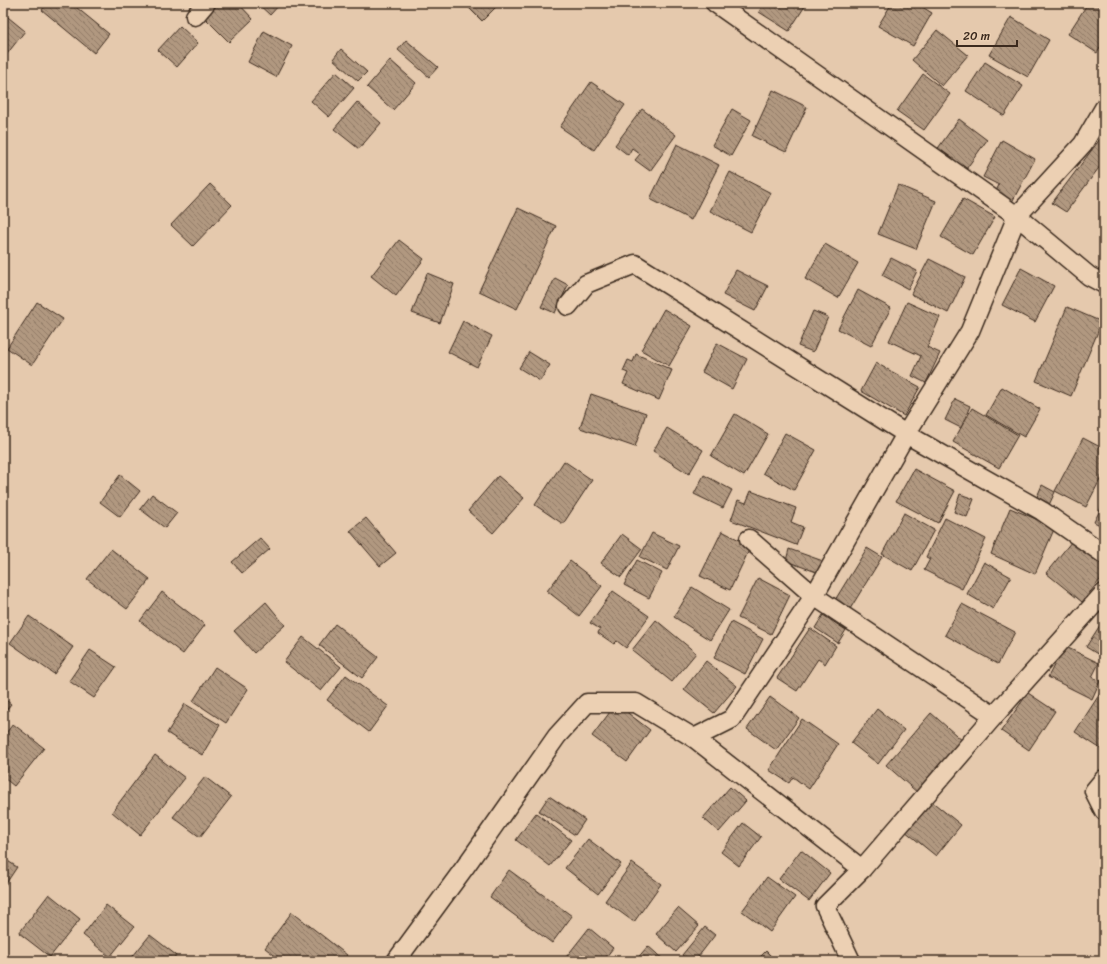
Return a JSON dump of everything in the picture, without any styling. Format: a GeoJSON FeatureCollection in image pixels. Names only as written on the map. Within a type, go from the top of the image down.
{"type":"FeatureCollection","features":[{"type":"Feature","properties":{"kind":"street"},"geometry":{"type":"LineString","coordinates":[[715,3],[1017,216],[1089,276],[1104,284]]}},
{"type":"Feature","properties":{"kind":"street"},"geometry":{"type":"LineString","coordinates":[[694,738],[732,719],[814,596],[906,434],[970,331],[1017,216],[1083,144],[1104,108]]}},
{"type":"Feature","properties":{"kind":"street"},"geometry":{"type":"LineString","coordinates":[[568,306],[586,284],[635,264],[906,434],[1042,511],[1104,554]]}},
{"type":"Feature","properties":{"kind":"street"},"geometry":{"type":"LineString","coordinates":[[749,539],[814,596],[994,716]]}},
{"type":"Feature","properties":{"kind":"street"},"geometry":{"type":"LineString","coordinates":[[851,961],[825,906],[862,869],[994,716],[1104,593]]}},
{"type":"Feature","properties":{"kind":"street"},"geometry":{"type":"LineString","coordinates":[[396,961],[465,867],[557,736],[587,703],[636,703],[694,738],[862,869]]}},
{"type":"Feature","properties":{"kind":"street"},"geometry":{"type":"LineString","coordinates":[[1104,779],[1094,791],[1104,811]]}},
{"type":"Feature","properties":{"kind":"building"},"geometry":{"type":"Polygon","coordinates":[[[47,3],[71,3],[109,34],[94,53],[42,10],[47,3]]]}},
{"type":"Feature","properties":{"kind":"building"},"geometry":{"type":"Polygon","coordinates":[[[213,3],[238,3],[253,19],[229,42],[201,14],[213,3]]]}},
{"type":"Feature","properties":{"kind":"building"},"geometry":{"type":"Polygon","coordinates":[[[257,3],[281,3],[270,15],[257,3]]]}},
{"type":"Feature","properties":{"kind":"building"},"geometry":{"type":"Polygon","coordinates":[[[464,3],[500,3],[482,21],[464,3]]]}},
{"type":"Feature","properties":{"kind":"building"},"geometry":{"type":"Polygon","coordinates":[[[764,3],[807,3],[789,31],[759,12],[764,3]]]}},
{"type":"Feature","properties":{"kind":"building"},"geometry":{"type":"Polygon","coordinates":[[[892,3],[916,3],[932,13],[913,46],[878,26],[892,3]]]}},
{"type":"Feature","properties":{"kind":"building"},"geometry":{"type":"Polygon","coordinates":[[[1088,3],[1104,3],[1104,42],[1097,53],[1068,34],[1088,3]]]}},
{"type":"Feature","properties":{"kind":"building"},"geometry":{"type":"Polygon","coordinates":[[[3,13],[25,31],[3,59],[3,13]]]}},
{"type":"Feature","properties":{"kind":"building"},"geometry":{"type":"Polygon","coordinates":[[[1011,17],[1049,40],[1028,77],[989,55],[1011,17]]]}},
{"type":"Feature","properties":{"kind":"building"},"geometry":{"type":"Polygon","coordinates":[[[180,26],[198,43],[177,67],[158,50],[180,26]]]}},
{"type":"Feature","properties":{"kind":"building"},"geometry":{"type":"Polygon","coordinates":[[[937,30],[968,55],[942,86],[912,60],[937,30]]]}},
{"type":"Feature","properties":{"kind":"building"},"geometry":{"type":"Polygon","coordinates":[[[264,31],[292,46],[276,77],[248,62],[264,31]]]}},
{"type":"Feature","properties":{"kind":"building"},"geometry":{"type":"Polygon","coordinates":[[[406,40],[438,67],[429,77],[398,50],[406,40]]]}},
{"type":"Feature","properties":{"kind":"building"},"geometry":{"type":"Polygon","coordinates":[[[341,49],[367,72],[358,81],[333,59],[341,49]]]}},
{"type":"Feature","properties":{"kind":"building"},"geometry":{"type":"Polygon","coordinates":[[[390,60],[416,83],[393,110],[367,87],[390,60]]]}},
{"type":"Feature","properties":{"kind":"building"},"geometry":{"type":"Polygon","coordinates":[[[985,62],[1023,86],[1004,116],[966,91],[985,62]]]}},
{"type":"Feature","properties":{"kind":"building"},"geometry":{"type":"Polygon","coordinates":[[[336,72],[354,88],[329,117],[311,101],[336,72]]]}},
{"type":"Feature","properties":{"kind":"building"},"geometry":{"type":"Polygon","coordinates":[[[923,74],[950,94],[924,130],[897,111],[923,74]]]}},
{"type":"Feature","properties":{"kind":"building"},"geometry":{"type":"Polygon","coordinates":[[[591,82],[625,105],[594,150],[560,127],[591,82]]]}},
{"type":"Feature","properties":{"kind":"building"},"geometry":{"type":"Polygon","coordinates":[[[773,90],[807,107],[786,152],[752,136],[773,90]]]}},
{"type":"Feature","properties":{"kind":"building"},"geometry":{"type":"Polygon","coordinates":[[[357,102],[381,123],[359,149],[334,129],[357,102]]]}},
{"type":"Feature","properties":{"kind":"building"},"geometry":{"type":"Polygon","coordinates":[[[642,109],[676,135],[650,171],[635,160],[640,154],[632,148],[628,155],[615,145],[642,109]]]}},
{"type":"Feature","properties":{"kind":"building"},"geometry":{"type":"Polygon","coordinates":[[[732,109],[751,120],[731,156],[712,145],[732,109]]]}},
{"type":"Feature","properties":{"kind":"building"},"geometry":{"type":"Polygon","coordinates":[[[959,119],[987,140],[964,172],[936,151],[959,119]]]}},
{"type":"Feature","properties":{"kind":"building"},"geometry":{"type":"Polygon","coordinates":[[[1100,139],[1104,141],[1104,161],[1066,212],[1052,203],[1100,139]]]}},
{"type":"Feature","properties":{"kind":"building"},"geometry":{"type":"Polygon","coordinates":[[[1002,140],[1035,159],[1012,202],[995,193],[999,185],[983,177],[1002,140]]]}},
{"type":"Feature","properties":{"kind":"building"},"geometry":{"type":"Polygon","coordinates":[[[677,144],[719,165],[691,220],[650,199],[677,144]]]}},
{"type":"Feature","properties":{"kind":"building"},"geometry":{"type":"Polygon","coordinates":[[[730,172],[771,193],[751,232],[710,211],[730,172]]]}},
{"type":"Feature","properties":{"kind":"building"},"geometry":{"type":"Polygon","coordinates":[[[210,184],[232,205],[193,246],[171,225],[210,184]]]}},
{"type":"Feature","properties":{"kind":"building"},"geometry":{"type":"Polygon","coordinates":[[[898,185],[936,201],[916,249],[878,234],[898,185]]]}},
{"type":"Feature","properties":{"kind":"building"},"geometry":{"type":"Polygon","coordinates":[[[963,199],[995,217],[973,255],[941,237],[963,199]]]}},
{"type":"Feature","properties":{"kind":"building"},"geometry":{"type":"Polygon","coordinates":[[[518,208],[556,226],[517,309],[479,291],[518,208]]]}},
{"type":"Feature","properties":{"kind":"building"},"geometry":{"type":"Polygon","coordinates":[[[399,240],[424,259],[396,296],[371,276],[399,240]]]}},
{"type":"Feature","properties":{"kind":"building"},"geometry":{"type":"Polygon","coordinates":[[[825,244],[858,263],[838,298],[805,279],[825,244]]]}},
{"type":"Feature","properties":{"kind":"building"},"geometry":{"type":"Polygon","coordinates":[[[891,258],[917,271],[908,289],[882,275],[891,258]]]}},
{"type":"Feature","properties":{"kind":"building"},"geometry":{"type":"Polygon","coordinates":[[[929,259],[965,277],[948,313],[911,294],[929,259]]]}},
{"type":"Feature","properties":{"kind":"building"},"geometry":{"type":"Polygon","coordinates":[[[1021,268],[1054,286],[1035,322],[1002,305],[1021,268]]]}},
{"type":"Feature","properties":{"kind":"building"},"geometry":{"type":"Polygon","coordinates":[[[736,270],[768,286],[755,311],[723,295],[736,270]]]}},
{"type":"Feature","properties":{"kind":"building"},"geometry":{"type":"Polygon","coordinates":[[[427,273],[454,284],[440,323],[412,313],[427,273]]]}},
{"type":"Feature","properties":{"kind":"building"},"geometry":{"type":"Polygon","coordinates":[[[555,278],[568,285],[555,313],[541,307],[555,278]]]}},
{"type":"Feature","properties":{"kind":"building"},"geometry":{"type":"Polygon","coordinates":[[[858,290],[891,308],[871,346],[838,329],[858,290]]]}},
{"type":"Feature","properties":{"kind":"building"},"geometry":{"type":"Polygon","coordinates":[[[37,302],[63,319],[32,365],[7,348],[37,302]]]}},
{"type":"Feature","properties":{"kind":"building"},"geometry":{"type":"Polygon","coordinates":[[[907,302],[940,317],[927,347],[940,353],[926,383],[912,376],[921,356],[889,341],[907,302]]]}},
{"type":"Feature","properties":{"kind":"building"},"geometry":{"type":"Polygon","coordinates":[[[1067,307],[1102,322],[1071,396],[1036,381],[1067,307]]]}},
{"type":"Feature","properties":{"kind":"building"},"geometry":{"type":"Polygon","coordinates":[[[664,309],[692,326],[669,366],[641,350],[664,309]]]}},
{"type":"Feature","properties":{"kind":"building"},"geometry":{"type":"Polygon","coordinates":[[[813,311],[828,317],[813,352],[798,346],[813,311]]]}},
{"type":"Feature","properties":{"kind":"building"},"geometry":{"type":"Polygon","coordinates":[[[463,321],[492,336],[477,367],[448,352],[463,321]]]}},
{"type":"Feature","properties":{"kind":"building"},"geometry":{"type":"Polygon","coordinates":[[[717,343],[747,359],[732,389],[702,372],[717,343]]]}},
{"type":"Feature","properties":{"kind":"building"},"geometry":{"type":"Polygon","coordinates":[[[529,352],[550,365],[540,381],[519,368],[529,352]]]}},
{"type":"Feature","properties":{"kind":"building"},"geometry":{"type":"Polygon","coordinates":[[[636,354],[672,370],[659,400],[623,384],[628,373],[623,371],[628,360],[633,362],[636,354]]]}},
{"type":"Feature","properties":{"kind":"building"},"geometry":{"type":"Polygon","coordinates":[[[876,363],[920,387],[904,416],[861,391],[876,363]]]}},
{"type":"Feature","properties":{"kind":"building"},"geometry":{"type":"Polygon","coordinates":[[[1002,387],[1040,409],[1024,437],[986,415],[1002,387]]]}},
{"type":"Feature","properties":{"kind":"building"},"geometry":{"type":"Polygon","coordinates":[[[591,394],[646,413],[635,447],[580,428],[591,394]]]}},
{"type":"Feature","properties":{"kind":"building"},"geometry":{"type":"Polygon","coordinates":[[[955,399],[970,406],[961,428],[945,420],[955,399]]]}},
{"type":"Feature","properties":{"kind":"building"},"geometry":{"type":"Polygon","coordinates":[[[972,408],[1018,435],[999,468],[953,442],[972,408]]]}},
{"type":"Feature","properties":{"kind":"building"},"geometry":{"type":"Polygon","coordinates":[[[735,414],[768,434],[744,476],[711,456],[735,414]]]}},
{"type":"Feature","properties":{"kind":"building"},"geometry":{"type":"Polygon","coordinates":[[[667,428],[703,450],[689,474],[653,451],[667,428]]]}},
{"type":"Feature","properties":{"kind":"building"},"geometry":{"type":"Polygon","coordinates":[[[785,433],[816,450],[794,490],[763,473],[785,433]]]}},
{"type":"Feature","properties":{"kind":"building"},"geometry":{"type":"Polygon","coordinates":[[[1083,438],[1104,449],[1104,472],[1086,507],[1055,491],[1083,438]]]}},
{"type":"Feature","properties":{"kind":"building"},"geometry":{"type":"Polygon","coordinates":[[[564,461],[592,480],[563,524],[535,505],[564,461]]]}},
{"type":"Feature","properties":{"kind":"building"},"geometry":{"type":"Polygon","coordinates":[[[914,469],[955,491],[938,523],[896,501],[914,469]]]}},
{"type":"Feature","properties":{"kind":"building"},"geometry":{"type":"Polygon","coordinates":[[[120,475],[140,491],[120,517],[100,502],[120,475]]]}},
{"type":"Feature","properties":{"kind":"building"},"geometry":{"type":"Polygon","coordinates":[[[704,475],[732,490],[723,508],[694,494],[704,475]]]}},
{"type":"Feature","properties":{"kind":"building"},"geometry":{"type":"Polygon","coordinates":[[[498,476],[524,498],[493,533],[468,511],[498,476]]]}},
{"type":"Feature","properties":{"kind":"building"},"geometry":{"type":"Polygon","coordinates":[[[1042,485],[1055,492],[1049,505],[1036,499],[1042,485]]]}},
{"type":"Feature","properties":{"kind":"building"},"geometry":{"type":"Polygon","coordinates":[[[751,491],[796,508],[791,522],[803,527],[796,545],[731,520],[738,500],[746,503],[751,491]]]}},
{"type":"Feature","properties":{"kind":"building"},"geometry":{"type":"Polygon","coordinates":[[[152,494],[177,513],[165,528],[140,509],[152,494]]]}},
{"type":"Feature","properties":{"kind":"building"},"geometry":{"type":"Polygon","coordinates":[[[960,494],[974,499],[967,517],[954,512],[960,494]]]}},
{"type":"Feature","properties":{"kind":"building"},"geometry":{"type":"Polygon","coordinates":[[[1104,502],[1104,527],[1094,522],[1104,502]]]}},
{"type":"Feature","properties":{"kind":"building"},"geometry":{"type":"Polygon","coordinates":[[[1010,508],[1055,527],[1035,574],[991,554],[1010,508]]]}},
{"type":"Feature","properties":{"kind":"building"},"geometry":{"type":"Polygon","coordinates":[[[904,513],[934,530],[912,571],[882,554],[904,513]]]}},
{"type":"Feature","properties":{"kind":"building"},"geometry":{"type":"Polygon","coordinates":[[[366,518],[396,553],[380,566],[350,531],[366,518]]]}},
{"type":"Feature","properties":{"kind":"building"},"geometry":{"type":"Polygon","coordinates":[[[945,518],[986,539],[962,589],[924,570],[930,559],[926,557],[945,518]]]}},
{"type":"Feature","properties":{"kind":"building"},"geometry":{"type":"Polygon","coordinates":[[[722,531],[751,546],[730,590],[700,576],[722,531]]]}},
{"type":"Feature","properties":{"kind":"building"},"geometry":{"type":"Polygon","coordinates":[[[652,533],[679,546],[667,570],[640,557],[652,533]]]}},
{"type":"Feature","properties":{"kind":"building"},"geometry":{"type":"Polygon","coordinates":[[[622,534],[642,549],[621,577],[601,563],[622,534]]]}},
{"type":"Feature","properties":{"kind":"building"},"geometry":{"type":"Polygon","coordinates":[[[1076,536],[1104,559],[1104,575],[1082,602],[1046,573],[1076,536]]]}},
{"type":"Feature","properties":{"kind":"building"},"geometry":{"type":"Polygon","coordinates":[[[260,538],[270,549],[242,573],[232,562],[260,538]]]}},
{"type":"Feature","properties":{"kind":"building"},"geometry":{"type":"Polygon","coordinates":[[[867,548],[882,557],[850,609],[835,600],[867,548]]]}},
{"type":"Feature","properties":{"kind":"building"},"geometry":{"type":"Polygon","coordinates":[[[111,549],[150,579],[127,609],[87,579],[111,549]]]}},
{"type":"Feature","properties":{"kind":"building"},"geometry":{"type":"Polygon","coordinates":[[[789,549],[823,561],[819,573],[786,561],[789,549]]]}},
{"type":"Feature","properties":{"kind":"building"},"geometry":{"type":"Polygon","coordinates":[[[637,560],[662,573],[649,598],[624,585],[637,560]]]}},
{"type":"Feature","properties":{"kind":"building"},"geometry":{"type":"Polygon","coordinates":[[[570,561],[602,586],[579,616],[547,591],[570,561]]]}},
{"type":"Feature","properties":{"kind":"building"},"geometry":{"type":"Polygon","coordinates":[[[984,562],[1011,577],[993,609],[967,594],[984,562]]]}},
{"type":"Feature","properties":{"kind":"building"},"geometry":{"type":"Polygon","coordinates":[[[758,578],[790,595],[771,634],[738,618],[758,578]]]}},
{"type":"Feature","properties":{"kind":"building"},"geometry":{"type":"Polygon","coordinates":[[[692,587],[729,610],[710,640],[674,617],[692,587]]]}},
{"type":"Feature","properties":{"kind":"building"},"geometry":{"type":"Polygon","coordinates":[[[613,591],[649,616],[626,648],[617,641],[614,644],[598,633],[600,629],[590,623],[613,591]]]}},
{"type":"Feature","properties":{"kind":"building"},"geometry":{"type":"Polygon","coordinates":[[[162,592],[205,625],[183,654],[140,621],[162,592]]]}},
{"type":"Feature","properties":{"kind":"building"},"geometry":{"type":"Polygon","coordinates":[[[266,602],[285,625],[254,653],[234,631],[266,602]]]}},
{"type":"Feature","properties":{"kind":"building"},"geometry":{"type":"Polygon","coordinates":[[[962,604],[1015,632],[998,664],[945,635],[962,604]]]}},
{"type":"Feature","properties":{"kind":"building"},"geometry":{"type":"Polygon","coordinates":[[[823,615],[846,630],[838,643],[815,628],[823,615]]]}},
{"type":"Feature","properties":{"kind":"building"},"geometry":{"type":"Polygon","coordinates":[[[29,616],[73,647],[54,674],[10,643],[29,616]]]}},
{"type":"Feature","properties":{"kind":"building"},"geometry":{"type":"Polygon","coordinates":[[[1104,619],[1104,658],[1086,647],[1104,619]]]}},
{"type":"Feature","properties":{"kind":"building"},"geometry":{"type":"Polygon","coordinates":[[[656,620],[696,653],[672,682],[632,650],[656,620]]]}},
{"type":"Feature","properties":{"kind":"building"},"geometry":{"type":"Polygon","coordinates":[[[731,622],[763,639],[745,674],[714,658],[731,622]]]}},
{"type":"Feature","properties":{"kind":"building"},"geometry":{"type":"Polygon","coordinates":[[[335,624],[378,657],[362,678],[319,645],[335,624]]]}},
{"type":"Feature","properties":{"kind":"building"},"geometry":{"type":"Polygon","coordinates":[[[810,628],[836,646],[825,664],[818,659],[797,691],[777,678],[810,628]]]}},
{"type":"Feature","properties":{"kind":"building"},"geometry":{"type":"Polygon","coordinates":[[[303,637],[341,667],[321,691],[284,662],[303,637]]]}},
{"type":"Feature","properties":{"kind":"building"},"geometry":{"type":"Polygon","coordinates":[[[1064,646],[1099,663],[1092,677],[1100,681],[1092,699],[1048,677],[1064,646]]]}},
{"type":"Feature","properties":{"kind":"building"},"geometry":{"type":"Polygon","coordinates":[[[90,650],[116,667],[94,698],[69,681],[90,650]]]}},
{"type":"Feature","properties":{"kind":"building"},"geometry":{"type":"Polygon","coordinates":[[[706,661],[737,686],[714,713],[684,689],[706,661]]]}},
{"type":"Feature","properties":{"kind":"building"},"geometry":{"type":"Polygon","coordinates":[[[215,667],[248,689],[226,723],[193,701],[215,667]]]}},
{"type":"Feature","properties":{"kind":"building"},"geometry":{"type":"Polygon","coordinates":[[[346,675],[388,706],[369,732],[327,700],[346,675]]]}},
{"type":"Feature","properties":{"kind":"building"},"geometry":{"type":"Polygon","coordinates":[[[1101,692],[1104,693],[1104,751],[1075,732],[1101,692]]]}},
{"type":"Feature","properties":{"kind":"building"},"geometry":{"type":"Polygon","coordinates":[[[1028,693],[1055,711],[1029,750],[1001,731],[1028,693]]]}},
{"type":"Feature","properties":{"kind":"building"},"geometry":{"type":"Polygon","coordinates":[[[770,697],[799,718],[776,750],[747,729],[770,697]]]}},
{"type":"Feature","properties":{"kind":"building"},"geometry":{"type":"Polygon","coordinates":[[[3,698],[11,704],[3,714],[3,698]]]}},
{"type":"Feature","properties":{"kind":"building"},"geometry":{"type":"Polygon","coordinates":[[[185,704],[220,725],[202,755],[167,733],[185,704]]]}},
{"type":"Feature","properties":{"kind":"building"},"geometry":{"type":"Polygon","coordinates":[[[616,704],[650,730],[627,762],[592,736],[616,704]]]}},
{"type":"Feature","properties":{"kind":"building"},"geometry":{"type":"Polygon","coordinates":[[[877,709],[904,730],[878,764],[851,743],[877,709]]]}},
{"type":"Feature","properties":{"kind":"building"},"geometry":{"type":"Polygon","coordinates":[[[931,713],[964,742],[919,794],[886,765],[931,713]]]}},
{"type":"Feature","properties":{"kind":"building"},"geometry":{"type":"Polygon","coordinates":[[[802,719],[838,744],[809,789],[793,777],[789,783],[769,770],[802,719]]]}},
{"type":"Feature","properties":{"kind":"building"},"geometry":{"type":"Polygon","coordinates":[[[13,724],[44,748],[14,786],[3,777],[3,737],[13,724]]]}},
{"type":"Feature","properties":{"kind":"building"},"geometry":{"type":"Polygon","coordinates":[[[155,755],[185,778],[140,835],[112,812],[155,755]]]}},
{"type":"Feature","properties":{"kind":"building"},"geometry":{"type":"Polygon","coordinates":[[[205,777],[231,797],[200,837],[173,817],[205,777]]]}},
{"type":"Feature","properties":{"kind":"building"},"geometry":{"type":"Polygon","coordinates":[[[730,787],[746,801],[719,832],[703,818],[730,787]]]}},
{"type":"Feature","properties":{"kind":"building"},"geometry":{"type":"Polygon","coordinates":[[[549,796],[585,820],[575,835],[539,811],[549,796]]]}},
{"type":"Feature","properties":{"kind":"building"},"geometry":{"type":"Polygon","coordinates":[[[930,800],[961,825],[936,856],[905,831],[930,800]]]}},
{"type":"Feature","properties":{"kind":"building"},"geometry":{"type":"Polygon","coordinates":[[[536,813],[571,840],[550,866],[516,840],[536,813]]]}},
{"type":"Feature","properties":{"kind":"building"},"geometry":{"type":"Polygon","coordinates":[[[743,823],[761,837],[739,866],[721,852],[743,823]]]}},
{"type":"Feature","properties":{"kind":"building"},"geometry":{"type":"Polygon","coordinates":[[[588,839],[621,864],[598,894],[565,868],[588,839]]]}},
{"type":"Feature","properties":{"kind":"building"},"geometry":{"type":"Polygon","coordinates":[[[801,850],[830,873],[809,901],[779,879],[801,850]]]}},
{"type":"Feature","properties":{"kind":"building"},"geometry":{"type":"Polygon","coordinates":[[[3,858],[17,867],[3,888],[3,858]]]}},
{"type":"Feature","properties":{"kind":"building"},"geometry":{"type":"Polygon","coordinates":[[[632,863],[661,884],[634,922],[605,901],[632,863]]]}},
{"type":"Feature","properties":{"kind":"building"},"geometry":{"type":"Polygon","coordinates":[[[509,870],[572,916],[552,943],[490,897],[509,870]]]}},
{"type":"Feature","properties":{"kind":"building"},"geometry":{"type":"Polygon","coordinates":[[[767,877],[795,897],[770,932],[742,911],[767,877]]]}},
{"type":"Feature","properties":{"kind":"building"},"geometry":{"type":"Polygon","coordinates":[[[49,894],[80,919],[50,957],[19,933],[49,894]]]}},
{"type":"Feature","properties":{"kind":"building"},"geometry":{"type":"Polygon","coordinates":[[[106,905],[134,927],[110,957],[83,935],[106,905]]]}},
{"type":"Feature","properties":{"kind":"building"},"geometry":{"type":"Polygon","coordinates":[[[678,908],[699,926],[676,952],[656,934],[678,908]]]}},
{"type":"Feature","properties":{"kind":"building"},"geometry":{"type":"Polygon","coordinates":[[[292,912],[347,955],[343,961],[282,961],[265,948],[292,912]]]}},
{"type":"Feature","properties":{"kind":"building"},"geometry":{"type":"Polygon","coordinates":[[[705,927],[715,935],[695,961],[689,961],[682,955],[705,927]]]}},
{"type":"Feature","properties":{"kind":"building"},"geometry":{"type":"Polygon","coordinates":[[[589,928],[613,948],[603,961],[563,961],[589,928]]]}},
{"type":"Feature","properties":{"kind":"building"},"geometry":{"type":"Polygon","coordinates":[[[150,935],[176,955],[172,961],[129,961],[150,935]]]}},
{"type":"Feature","properties":{"kind":"building"},"geometry":{"type":"Polygon","coordinates":[[[648,946],[665,961],[635,961],[648,946]]]}},
{"type":"Feature","properties":{"kind":"building"},"geometry":{"type":"Polygon","coordinates":[[[766,951],[776,961],[756,961],[766,951]]]}}]}
